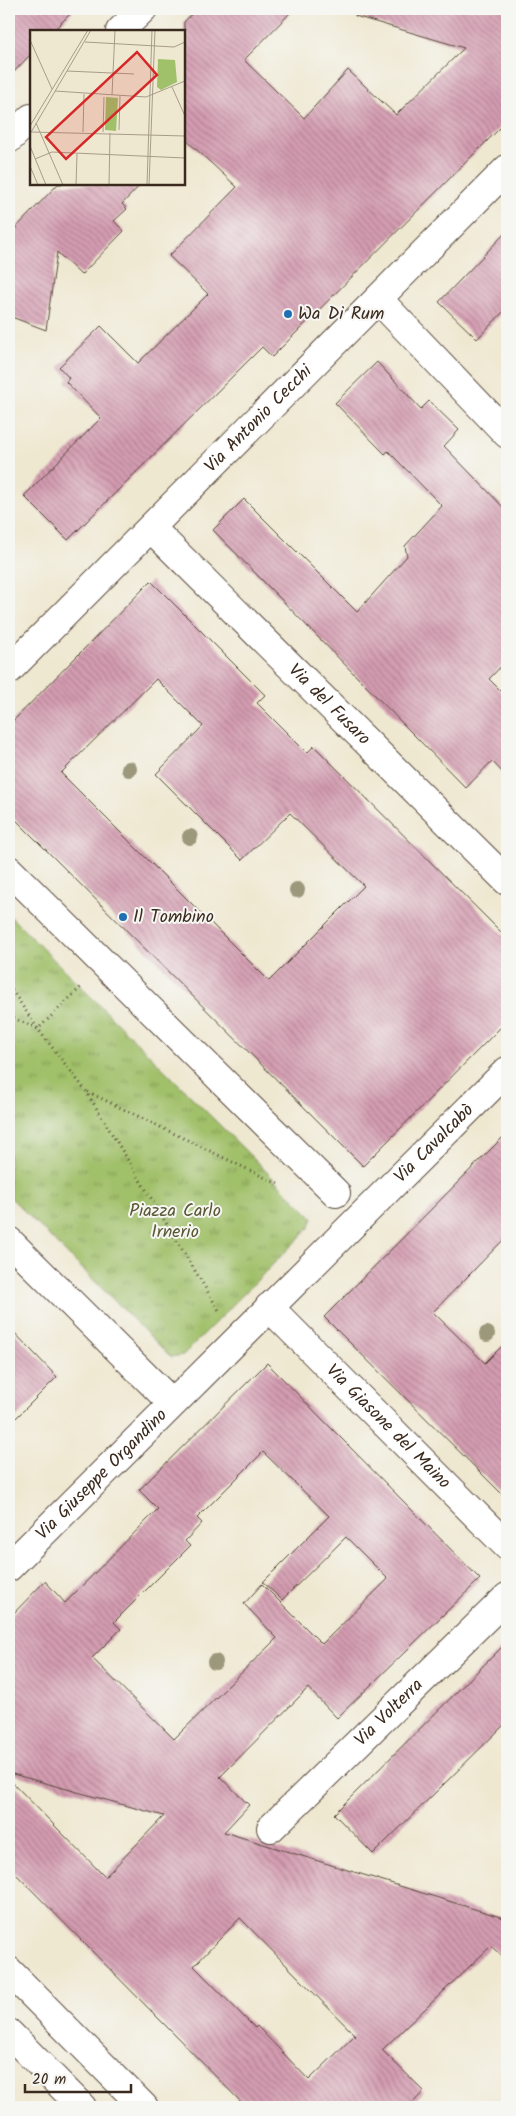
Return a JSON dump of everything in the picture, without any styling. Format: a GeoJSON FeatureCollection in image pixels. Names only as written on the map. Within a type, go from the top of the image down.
{"type":"FeatureCollection","features":[{"type":"Feature","properties":{"kind":"street"},"geometry":{"type":"LineString","coordinates":[[121,30],[144,9]]}},
{"type":"Feature","properties":{"kind":"street"},"geometry":{"type":"LineString","coordinates":[[9,139],[30,119]]}},
{"type":"Feature","properties":{"kind":"street","name":"Via Antonio Cecchi"},"geometry":{"type":"LineString","coordinates":[[9,670],[507,169]]}},
{"type":"Feature","properties":{"kind":"street"},"geometry":{"type":"LineString","coordinates":[[378,299],[507,434]]}},
{"type":"Feature","properties":{"kind":"street","name":"Via del Fusaro"},"geometry":{"type":"LineString","coordinates":[[151,528],[507,881]]}},
{"type":"Feature","properties":{"kind":"street"},"geometry":{"type":"LineString","coordinates":[[9,870],[336,1193]]}},
{"type":"Feature","properties":{"kind":"street","name":"Via Cavalcabò"},"geometry":{"type":"LineString","coordinates":[[269,1307],[507,1071]]}},
{"type":"Feature","properties":{"kind":"street"},"geometry":{"type":"LineString","coordinates":[[9,1240],[172,1403],[269,1307]]}},
{"type":"Feature","properties":{"kind":"street","name":"Via Giasone del Maino"},"geometry":{"type":"LineString","coordinates":[[269,1307],[507,1546]]}},
{"type":"Feature","properties":{"kind":"street","name":"Via Giuseppe Organdino"},"geometry":{"type":"LineString","coordinates":[[9,1567],[172,1403]]}},
{"type":"Feature","properties":{"kind":"street","name":"Via Volterra"},"geometry":{"type":"LineString","coordinates":[[271,1828],[507,1597]]}},
{"type":"Feature","properties":{"kind":"street"},"geometry":{"type":"LineString","coordinates":[[9,1971],[144,2107]]}},
{"type":"Feature","properties":{"kind":"street"},"geometry":{"type":"LineString","coordinates":[[9,2033],[82,2107]]}},
{"type":"Feature","properties":{"kind":"path"},"geometry":{"type":"LineString","coordinates":[[9,986],[86,1091],[223,1317]]}},
{"type":"Feature","properties":{"kind":"path"},"geometry":{"type":"LineString","coordinates":[[38,1028],[81,987]]}},
{"type":"Feature","properties":{"kind":"path"},"geometry":{"type":"LineString","coordinates":[[9,1016],[38,1028]]}},
{"type":"Feature","properties":{"kind":"path"},"geometry":{"type":"LineString","coordinates":[[86,1091],[279,1184]]}},
{"type":"Feature","properties":{"kind":"green space","name":"Piazza Carlo Irnerio"},"geometry":{"type":"Polygon","coordinates":[[[9,915],[313,1218],[309,1228],[183,1355],[171,1357],[9,1196],[9,915]]]}},
{"type":"Feature","properties":{"kind":"building"},"geometry":{"type":"Polygon","coordinates":[[[9,9],[75,9],[54,30],[30,30],[30,55],[9,77],[9,9]]]}},
{"type":"Feature","properties":{"kind":"building"},"geometry":{"type":"Polygon","coordinates":[[[196,9],[294,9],[244,60],[304,118],[348,70],[396,115],[464,48],[355,16],[356,9],[507,9],[507,121],[272,357],[262,347],[68,540],[24,496],[101,418],[66,382],[69,378],[59,367],[101,326],[138,363],[208,294],[169,256],[237,187],[185,139],[184,22],[196,9]]]}},
{"type":"Feature","properties":{"kind":"building"},"geometry":{"type":"Polygon","coordinates":[[[57,185],[140,185],[122,204],[127,209],[114,221],[124,231],[81,275],[57,252],[46,330],[9,316],[9,235],[57,185]]]}},
{"type":"Feature","properties":{"kind":"building"},"geometry":{"type":"Polygon","coordinates":[[[507,231],[507,308],[477,339],[439,302],[507,231]]]}},
{"type":"Feature","properties":{"kind":"building"},"geometry":{"type":"Polygon","coordinates":[[[377,362],[421,409],[429,401],[459,430],[444,446],[507,511],[507,660],[489,679],[507,697],[507,777],[492,761],[466,788],[213,530],[244,499],[357,612],[407,556],[405,546],[442,506],[388,451],[385,454],[335,403],[377,362]]]}},
{"type":"Feature","properties":{"kind":"building"},"geometry":{"type":"Polygon","coordinates":[[[151,581],[265,695],[257,703],[307,753],[314,746],[507,938],[507,1021],[363,1166],[9,813],[9,725],[151,581]],[[156,679],[61,773],[269,981],[364,886],[290,813],[242,860],[156,774],[203,726],[156,679]]]}},
{"type":"Feature","properties":{"kind":"building"},"geometry":{"type":"Polygon","coordinates":[[[507,1133],[507,1236],[433,1312],[485,1363],[507,1341],[507,1499],[324,1317],[507,1133]]]}},
{"type":"Feature","properties":{"kind":"building"},"geometry":{"type":"Polygon","coordinates":[[[9,1327],[57,1377],[9,1425],[9,1327]]]}},
{"type":"Feature","properties":{"kind":"building"},"geometry":{"type":"Polygon","coordinates":[[[267,1363],[480,1579],[337,1718],[308,1688],[220,1777],[249,1805],[224,1832],[507,1919],[507,1961],[491,1946],[382,2050],[424,2091],[409,2107],[246,2107],[9,1867],[9,1779],[105,1877],[164,1816],[9,1773],[9,1618],[45,1581],[65,1603],[158,1509],[139,1490],[267,1363]],[[263,1452],[197,1518],[202,1523],[185,1541],[190,1546],[114,1622],[121,1629],[92,1658],[174,1739],[277,1638],[244,1604],[262,1584],[322,1644],[388,1579],[346,1537],[282,1600],[263,1582],[329,1516],[263,1452]],[[240,1918],[194,1966],[255,2028],[257,2026],[309,2080],[355,2035],[240,1918]]]}},
{"type":"Feature","properties":{"kind":"building"},"geometry":{"type":"Polygon","coordinates":[[[507,1642],[507,1722],[373,1854],[334,1814],[507,1642]]]}},
{"type":"Feature","properties":{"kind":"place","name":"Wa Di Rum"},"geometry":{"type":"Point","coordinates":[288,314]}},
{"type":"Feature","properties":{"kind":"place","name":"Il Tombino"},"geometry":{"type":"Point","coordinates":[123,917]}}]}
